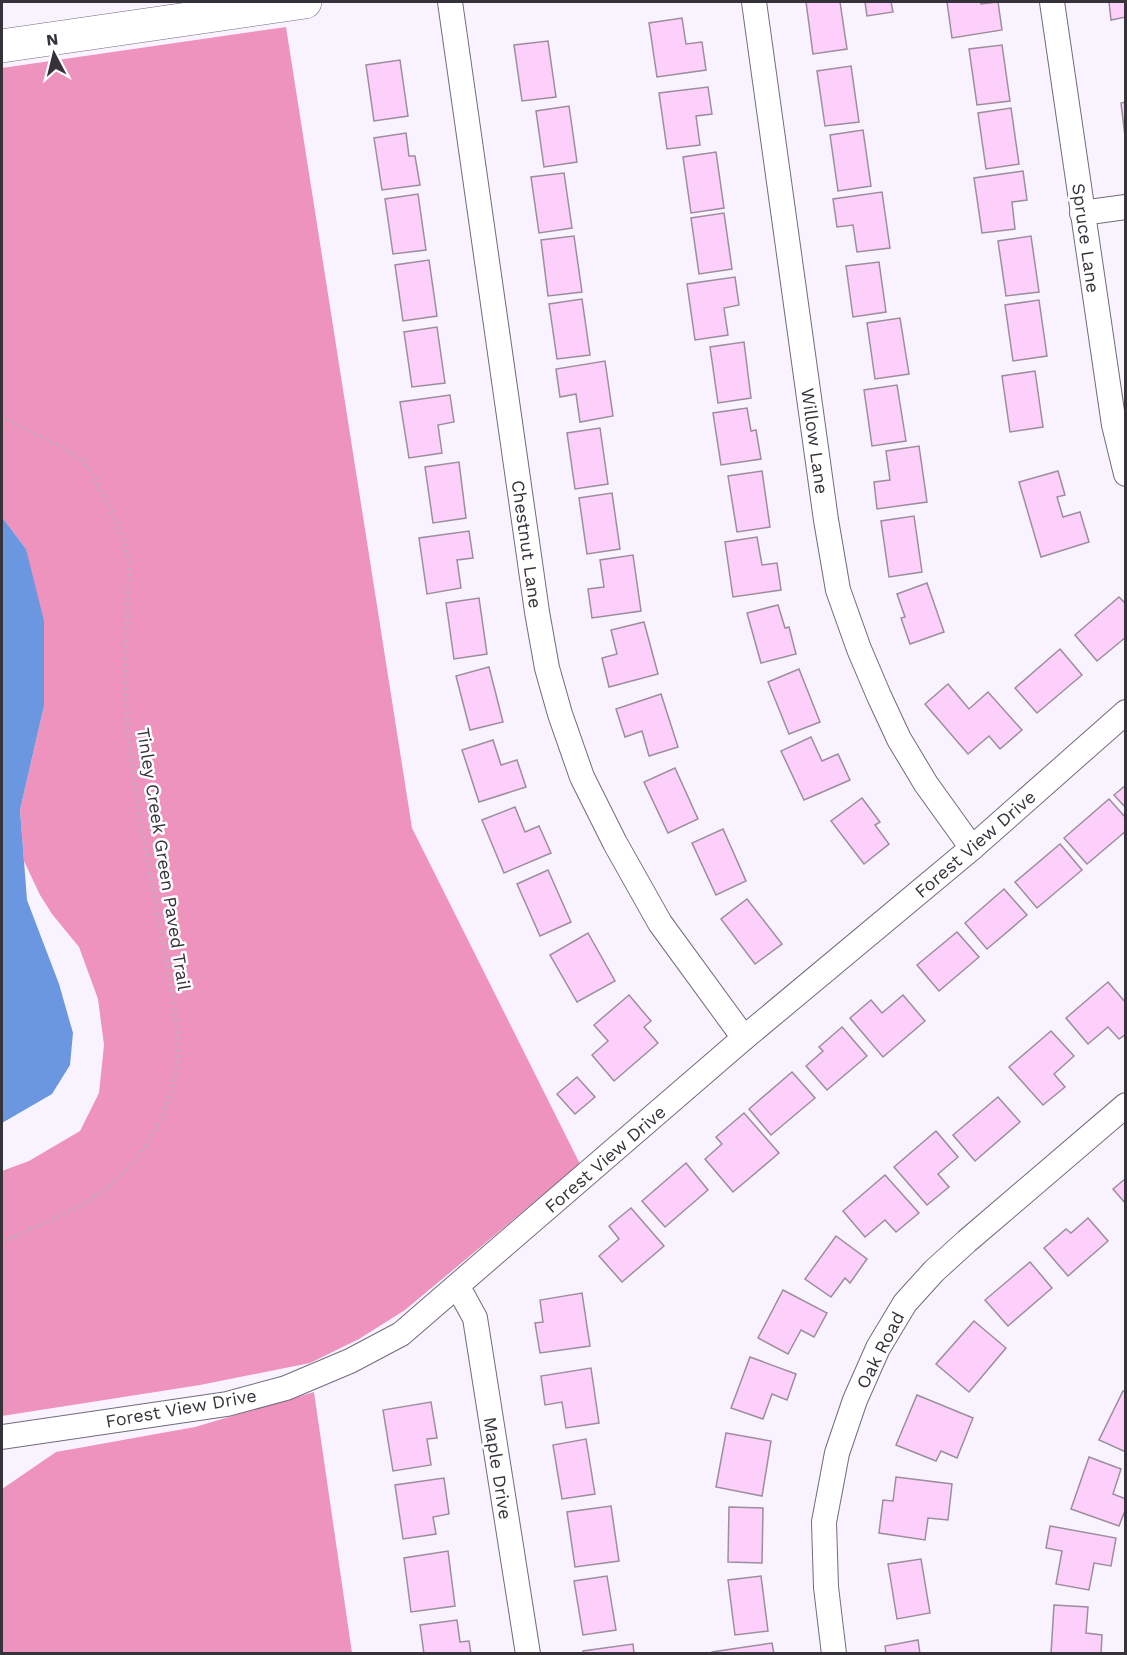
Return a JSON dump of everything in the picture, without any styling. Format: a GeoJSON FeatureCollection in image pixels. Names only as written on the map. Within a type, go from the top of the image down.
{"type":"FeatureCollection","features":[{"type":"Feature","properties":{"kind":"street"},"geometry":{"type":"LineString","coordinates":[[2,46],[305,2]]}},
{"type":"Feature","properties":{"kind":"street","name":"Chestnut Lane"},"geometry":{"type":"LineString","coordinates":[[450,2],[537,612],[547,668],[560,714],[582,777],[615,843],[660,923],[744,1038]]}},
{"type":"Feature","properties":{"kind":"street","name":"Willow Lane"},"geometry":{"type":"LineString","coordinates":[[754,2],[826,520],[838,590],[859,650],[899,739],[926,784],[972,848]]}},
{"type":"Feature","properties":{"kind":"street","name":"Spruce Lane"},"geometry":{"type":"LineString","coordinates":[[1052,2],[1114,425],[1125,474]]}},
{"type":"Feature","properties":{"kind":"street"},"geometry":{"type":"LineString","coordinates":[[1082,213],[1125,207]]}},
{"type":"Feature","properties":{"kind":"street","name":"Forest View Drive"},"geometry":{"type":"LineString","coordinates":[[2,1437],[226,1404],[286,1388],[350,1361],[401,1334],[744,1038],[972,848],[1125,712]]}},
{"type":"Feature","properties":{"kind":"street","name":"Oak Road"},"geometry":{"type":"LineString","coordinates":[[834,1653],[826,1587],[824,1522],[837,1453],[855,1400],[878,1348],[905,1304],[934,1271],[1125,1105]]}},
{"type":"Feature","properties":{"kind":"street","name":"Maple Drive"},"geometry":{"type":"LineString","coordinates":[[458,1287],[475,1318],[528,1653]]}},
{"type":"Feature","properties":{"kind":"path","name":"Tinley Creek Green Paved Trail"},"geometry":{"type":"LineString","coordinates":[[2,417],[82,460],[90,470],[116,521],[126,547],[129,566],[125,678],[128,735],[140,818],[171,983],[176,1017],[177,1061],[171,1091],[154,1132],[142,1152],[126,1171],[113,1184],[77,1208],[2,1242]]}},
{"type":"Feature","properties":{"kind":"shaded area"},"geometry":{"type":"Polygon","coordinates":[[[286,27],[412,828],[580,1164],[405,1310],[359,1339],[310,1363],[200,1385],[2,1416],[2,1171],[29,1161],[80,1131],[99,1093],[104,1045],[98,999],[79,947],[52,914],[24,861],[20,810],[44,706],[26,549],[2,517],[2,68],[286,27]]]}},
{"type":"Feature","properties":{"kind":"shaded area"},"geometry":{"type":"Polygon","coordinates":[[[314,1392],[352,1653],[2,1653],[2,1489],[56,1452],[195,1427],[314,1392]]]}},
{"type":"Feature","properties":{"kind":"water"},"geometry":{"type":"Polygon","coordinates":[[[2,517],[26,549],[44,621],[44,706],[20,810],[27,900],[59,984],[73,1033],[70,1065],[52,1094],[2,1123],[2,517]]]}},
{"type":"Feature","properties":{"kind":"building"},"geometry":{"type":"Polygon","coordinates":[[[806,2],[840,2],[847,49],[813,54],[806,2]]]}},
{"type":"Feature","properties":{"kind":"building"},"geometry":{"type":"Polygon","coordinates":[[[865,2],[891,2],[893,12],[867,16],[865,2]]]}},
{"type":"Feature","properties":{"kind":"building"},"geometry":{"type":"Polygon","coordinates":[[[947,2],[981,2],[981,4],[998,2],[1002,30],[952,38],[947,2]]]}},
{"type":"Feature","properties":{"kind":"building"},"geometry":{"type":"Polygon","coordinates":[[[1109,2],[1126,2],[1126,17],[1111,20],[1109,2]]]}},
{"type":"Feature","properties":{"kind":"building"},"geometry":{"type":"Polygon","coordinates":[[[682,18],[686,44],[702,42],[706,70],[657,77],[649,23],[682,18]]]}},
{"type":"Feature","properties":{"kind":"building"},"geometry":{"type":"Polygon","coordinates":[[[548,41],[556,97],[522,101],[514,45],[548,41]]]}},
{"type":"Feature","properties":{"kind":"building"},"geometry":{"type":"Polygon","coordinates":[[[1002,45],[1010,101],[977,105],[969,49],[1002,45]]]}},
{"type":"Feature","properties":{"kind":"building"},"geometry":{"type":"Polygon","coordinates":[[[400,60],[408,116],[374,121],[366,65],[400,60]]]}},
{"type":"Feature","properties":{"kind":"building"},"geometry":{"type":"Polygon","coordinates":[[[851,66],[859,122],[825,126],[817,71],[851,66]]]}},
{"type":"Feature","properties":{"kind":"building"},"geometry":{"type":"Polygon","coordinates":[[[708,87],[712,114],[696,116],[700,145],[667,149],[659,93],[708,87]]]}},
{"type":"Feature","properties":{"kind":"building"},"geometry":{"type":"Polygon","coordinates":[[[1126,102],[1126,136],[1125,136],[1121,103],[1126,102]]]}},
{"type":"Feature","properties":{"kind":"building"},"geometry":{"type":"Polygon","coordinates":[[[569,106],[577,162],[544,167],[536,111],[569,106]]]}},
{"type":"Feature","properties":{"kind":"building"},"geometry":{"type":"Polygon","coordinates":[[[1011,108],[1019,164],[986,169],[978,113],[1011,108]]]}},
{"type":"Feature","properties":{"kind":"building"},"geometry":{"type":"Polygon","coordinates":[[[863,130],[871,186],[838,191],[830,135],[863,130]]]}},
{"type":"Feature","properties":{"kind":"building"},"geometry":{"type":"Polygon","coordinates":[[[406,133],[409,156],[415,156],[420,185],[382,190],[374,138],[406,133]]]}},
{"type":"Feature","properties":{"kind":"building"},"geometry":{"type":"Polygon","coordinates":[[[716,152],[724,208],[691,213],[683,157],[716,152]]]}},
{"type":"Feature","properties":{"kind":"building"},"geometry":{"type":"Polygon","coordinates":[[[1023,171],[1027,200],[1012,202],[1015,229],[982,233],[974,178],[1023,171]]]}},
{"type":"Feature","properties":{"kind":"building"},"geometry":{"type":"Polygon","coordinates":[[[564,173],[572,228],[539,233],[531,177],[564,173]]]}},
{"type":"Feature","properties":{"kind":"building"},"geometry":{"type":"Polygon","coordinates":[[[882,192],[890,248],[857,252],[853,225],[837,227],[833,199],[882,192]]]}},
{"type":"Feature","properties":{"kind":"building"},"geometry":{"type":"Polygon","coordinates":[[[418,194],[426,250],[393,254],[385,199],[418,194]]]}},
{"type":"Feature","properties":{"kind":"building"},"geometry":{"type":"Polygon","coordinates":[[[724,213],[732,269],[699,274],[691,218],[724,213]]]}},
{"type":"Feature","properties":{"kind":"building"},"geometry":{"type":"Polygon","coordinates":[[[574,236],[582,292],[548,296],[541,240],[574,236]]]}},
{"type":"Feature","properties":{"kind":"building"},"geometry":{"type":"Polygon","coordinates":[[[1031,236],[1039,292],[1006,296],[998,241],[1031,236]]]}},
{"type":"Feature","properties":{"kind":"building"},"geometry":{"type":"Polygon","coordinates":[[[429,260],[437,316],[403,321],[395,265],[429,260]]]}},
{"type":"Feature","properties":{"kind":"building"},"geometry":{"type":"Polygon","coordinates":[[[879,262],[886,312],[853,317],[846,266],[879,262]]]}},
{"type":"Feature","properties":{"kind":"building"},"geometry":{"type":"Polygon","coordinates":[[[735,277],[739,305],[724,308],[728,335],[695,340],[687,284],[735,277]]]}},
{"type":"Feature","properties":{"kind":"building"},"geometry":{"type":"Polygon","coordinates":[[[582,299],[590,355],[557,359],[549,304],[582,299]]]}},
{"type":"Feature","properties":{"kind":"building"},"geometry":{"type":"Polygon","coordinates":[[[1039,300],[1047,356],[1013,361],[1005,305],[1039,300]]]}},
{"type":"Feature","properties":{"kind":"building"},"geometry":{"type":"Polygon","coordinates":[[[900,318],[909,374],[875,379],[867,323],[900,318]]]}},
{"type":"Feature","properties":{"kind":"building"},"geometry":{"type":"Polygon","coordinates":[[[437,327],[445,383],[412,387],[404,332],[437,327]]]}},
{"type":"Feature","properties":{"kind":"building"},"geometry":{"type":"Polygon","coordinates":[[[744,342],[751,398],[718,403],[710,347],[744,342]]]}},
{"type":"Feature","properties":{"kind":"building"},"geometry":{"type":"Polygon","coordinates":[[[605,361],[613,416],[580,422],[576,394],[560,397],[556,369],[605,361]]]}},
{"type":"Feature","properties":{"kind":"building"},"geometry":{"type":"Polygon","coordinates":[[[1035,371],[1043,427],[1010,432],[1002,376],[1035,371]]]}},
{"type":"Feature","properties":{"kind":"building"},"geometry":{"type":"Polygon","coordinates":[[[897,385],[906,441],[872,446],[864,390],[897,385]]]}},
{"type":"Feature","properties":{"kind":"building"},"geometry":{"type":"Polygon","coordinates":[[[450,395],[454,422],[438,425],[442,453],[409,458],[400,402],[450,395]]]}},
{"type":"Feature","properties":{"kind":"building"},"geometry":{"type":"Polygon","coordinates":[[[747,408],[751,431],[756,430],[761,459],[721,465],[713,413],[747,408]]]}},
{"type":"Feature","properties":{"kind":"building"},"geometry":{"type":"Polygon","coordinates":[[[600,428],[608,484],[575,489],[567,433],[600,428]]]}},
{"type":"Feature","properties":{"kind":"building"},"geometry":{"type":"Polygon","coordinates":[[[919,446],[927,502],[877,509],[874,482],[890,480],[886,451],[919,446]]]}},
{"type":"Feature","properties":{"kind":"building"},"geometry":{"type":"Polygon","coordinates":[[[459,462],[466,518],[433,523],[425,467],[459,462]]]}},
{"type":"Feature","properties":{"kind":"building"},"geometry":{"type":"Polygon","coordinates":[[[762,471],[770,527],[737,532],[728,476],[762,471]]]}},
{"type":"Feature","properties":{"kind":"building"},"geometry":{"type":"Polygon","coordinates":[[[1058,471],[1065,495],[1057,497],[1063,517],[1080,512],[1089,542],[1041,557],[1019,482],[1058,471]]]}},
{"type":"Feature","properties":{"kind":"building"},"geometry":{"type":"Polygon","coordinates":[[[612,493],[620,549],[587,554],[579,498],[612,493]]]}},
{"type":"Feature","properties":{"kind":"building"},"geometry":{"type":"Polygon","coordinates":[[[914,516],[922,572],[889,577],[881,521],[914,516]]]}},
{"type":"Feature","properties":{"kind":"building"},"geometry":{"type":"Polygon","coordinates":[[[469,531],[473,558],[457,560],[461,588],[427,594],[419,538],[469,531]]]}},
{"type":"Feature","properties":{"kind":"building"},"geometry":{"type":"Polygon","coordinates":[[[757,537],[762,565],[777,563],[781,590],[733,597],[725,542],[757,537]]]}},
{"type":"Feature","properties":{"kind":"building"},"geometry":{"type":"Polygon","coordinates":[[[633,555],[641,611],[592,618],[588,589],[604,587],[600,560],[633,555]]]}},
{"type":"Feature","properties":{"kind":"building"},"geometry":{"type":"Polygon","coordinates":[[[927,583],[944,632],[910,644],[901,618],[905,617],[897,594],[927,583]]]}},
{"type":"Feature","properties":{"kind":"building"},"geometry":{"type":"Polygon","coordinates":[[[1119,597],[1126,604],[1126,637],[1097,661],[1075,635],[1119,597]]]}},
{"type":"Feature","properties":{"kind":"building"},"geometry":{"type":"Polygon","coordinates":[[[479,598],[487,654],[454,659],[446,603],[479,598]]]}},
{"type":"Feature","properties":{"kind":"building"},"geometry":{"type":"Polygon","coordinates":[[[778,605],[785,628],[789,627],[796,654],[761,663],[747,613],[778,605]]]}},
{"type":"Feature","properties":{"kind":"building"},"geometry":{"type":"Polygon","coordinates":[[[644,622],[658,674],[609,687],[602,658],[617,654],[611,630],[644,622]]]}},
{"type":"Feature","properties":{"kind":"building"},"geometry":{"type":"Polygon","coordinates":[[[1060,649],[1082,675],[1037,713],[1015,688],[1060,649]]]}},
{"type":"Feature","properties":{"kind":"building"},"geometry":{"type":"Polygon","coordinates":[[[489,667],[503,722],[470,730],[456,676],[489,667]]]}},
{"type":"Feature","properties":{"kind":"building"},"geometry":{"type":"Polygon","coordinates":[[[799,669],[820,722],[789,734],[768,682],[799,669]]]}},
{"type":"Feature","properties":{"kind":"building"},"geometry":{"type":"Polygon","coordinates":[[[948,684],[969,709],[988,692],[1022,730],[1000,749],[989,736],[968,754],[925,704],[948,684]]]}},
{"type":"Feature","properties":{"kind":"building"},"geometry":{"type":"Polygon","coordinates":[[[661,694],[678,747],[649,756],[642,731],[625,737],[616,709],[661,694]]]}},
{"type":"Feature","properties":{"kind":"building"},"geometry":{"type":"Polygon","coordinates":[[[811,737],[822,761],[838,754],[850,780],[804,800],[781,751],[811,737]]]}},
{"type":"Feature","properties":{"kind":"building"},"geometry":{"type":"Polygon","coordinates":[[[493,740],[501,765],[517,760],[526,787],[479,802],[462,750],[493,740]]]}},
{"type":"Feature","properties":{"kind":"building"},"geometry":{"type":"Polygon","coordinates":[[[675,768],[698,819],[668,833],[644,782],[675,768]]]}},
{"type":"Feature","properties":{"kind":"building"},"geometry":{"type":"Polygon","coordinates":[[[1126,785],[1126,808],[1114,795],[1126,785]]]}},
{"type":"Feature","properties":{"kind":"building"},"geometry":{"type":"Polygon","coordinates":[[[862,798],[880,822],[875,825],[889,844],[864,864],[831,821],[862,798]]]}},
{"type":"Feature","properties":{"kind":"building"},"geometry":{"type":"Polygon","coordinates":[[[1109,799],[1126,818],[1126,831],[1087,864],[1064,838],[1109,799]]]}},
{"type":"Feature","properties":{"kind":"building"},"geometry":{"type":"Polygon","coordinates":[[[515,807],[525,832],[539,826],[551,853],[504,873],[482,820],[515,807]]]}},
{"type":"Feature","properties":{"kind":"building"},"geometry":{"type":"Polygon","coordinates":[[[723,829],[746,881],[716,895],[692,843],[723,829]]]}},
{"type":"Feature","properties":{"kind":"building"},"geometry":{"type":"Polygon","coordinates":[[[1060,844],[1082,870],[1037,908],[1015,882],[1060,844]]]}},
{"type":"Feature","properties":{"kind":"building"},"geometry":{"type":"Polygon","coordinates":[[[548,870],[571,922],[540,936],[517,884],[548,870]]]}},
{"type":"Feature","properties":{"kind":"building"},"geometry":{"type":"Polygon","coordinates":[[[1004,889],[1027,915],[987,949],[965,923],[1004,889]]]}},
{"type":"Feature","properties":{"kind":"building"},"geometry":{"type":"Polygon","coordinates":[[[747,899],[782,944],[755,964],[721,919],[747,899]]]}},
{"type":"Feature","properties":{"kind":"building"},"geometry":{"type":"Polygon","coordinates":[[[957,932],[979,957],[939,991],[917,965],[957,932]]]}},
{"type":"Feature","properties":{"kind":"building"},"geometry":{"type":"Polygon","coordinates":[[[588,933],[615,981],[577,1002],[550,955],[588,933]]]}},
{"type":"Feature","properties":{"kind":"building"},"geometry":{"type":"Polygon","coordinates":[[[1108,982],[1126,1003],[1126,1034],[1119,1039],[1108,1027],[1088,1044],[1066,1018],[1108,982]]]}},
{"type":"Feature","properties":{"kind":"building"},"geometry":{"type":"Polygon","coordinates":[[[629,995],[651,1021],[644,1027],[658,1043],[614,1081],[592,1055],[608,1041],[594,1025],[629,995]]]}},
{"type":"Feature","properties":{"kind":"building"},"geometry":{"type":"Polygon","coordinates":[[[903,995],[925,1021],[883,1057],[850,1018],[871,1000],[882,1013],[903,995]]]}},
{"type":"Feature","properties":{"kind":"building"},"geometry":{"type":"Polygon","coordinates":[[[842,1027],[867,1056],[827,1090],[806,1066],[823,1051],[819,1047],[842,1027]]]}},
{"type":"Feature","properties":{"kind":"building"},"geometry":{"type":"Polygon","coordinates":[[[1051,1031],[1074,1056],[1054,1074],[1065,1087],[1043,1105],[1009,1067],[1051,1031]]]}},
{"type":"Feature","properties":{"kind":"building"},"geometry":{"type":"Polygon","coordinates":[[[792,1072],[815,1098],[771,1135],[749,1109],[792,1072]]]}},
{"type":"Feature","properties":{"kind":"building"},"geometry":{"type":"Polygon","coordinates":[[[577,1077],[595,1097],[575,1114],[557,1094],[577,1077]]]}},
{"type":"Feature","properties":{"kind":"building"},"geometry":{"type":"Polygon","coordinates":[[[998,1097],[1020,1122],[975,1161],[953,1135],[998,1097]]]}},
{"type":"Feature","properties":{"kind":"building"},"geometry":{"type":"Polygon","coordinates":[[[744,1113],[779,1153],[733,1192],[705,1159],[722,1144],[716,1137],[744,1113]]]}},
{"type":"Feature","properties":{"kind":"building"},"geometry":{"type":"Polygon","coordinates":[[[936,1131],[958,1157],[938,1174],[949,1187],[927,1205],[894,1167],[936,1131]]]}},
{"type":"Feature","properties":{"kind":"building"},"geometry":{"type":"Polygon","coordinates":[[[686,1163],[708,1190],[665,1227],[642,1201],[686,1163]]]}},
{"type":"Feature","properties":{"kind":"building"},"geometry":{"type":"Polygon","coordinates":[[[885,1175],[919,1213],[896,1232],[885,1220],[865,1237],[843,1211],[885,1175]]]}},
{"type":"Feature","properties":{"kind":"building"},"geometry":{"type":"Polygon","coordinates":[[[1126,1178],[1126,1204],[1113,1189],[1126,1178]]]}},
{"type":"Feature","properties":{"kind":"building"},"geometry":{"type":"Polygon","coordinates":[[[631,1208],[664,1246],[622,1282],[599,1256],[619,1239],[609,1226],[631,1208]]]}},
{"type":"Feature","properties":{"kind":"building"},"geometry":{"type":"Polygon","coordinates":[[[1088,1218],[1108,1241],[1068,1276],[1044,1248],[1066,1229],[1071,1233],[1088,1218]]]}},
{"type":"Feature","properties":{"kind":"building"},"geometry":{"type":"Polygon","coordinates":[[[836,1236],[867,1259],[850,1283],[845,1278],[831,1297],[805,1279],[836,1236]]]}},
{"type":"Feature","properties":{"kind":"building"},"geometry":{"type":"Polygon","coordinates":[[[1030,1262],[1052,1288],[1008,1326],[985,1300],[1030,1262]]]}},
{"type":"Feature","properties":{"kind":"building"},"geometry":{"type":"Polygon","coordinates":[[[783,1290],[827,1313],[814,1337],[801,1330],[788,1354],[758,1338],[783,1290]]]}},
{"type":"Feature","properties":{"kind":"building"},"geometry":{"type":"Polygon","coordinates":[[[582,1293],[590,1346],[540,1353],[535,1323],[543,1322],[540,1300],[582,1293]]]}},
{"type":"Feature","properties":{"kind":"building"},"geometry":{"type":"Polygon","coordinates":[[[974,1321],[1006,1348],[969,1392],[936,1364],[974,1321]]]}},
{"type":"Feature","properties":{"kind":"building"},"geometry":{"type":"Polygon","coordinates":[[[750,1357],[796,1374],[787,1400],[772,1394],[763,1419],[731,1408],[750,1357]]]}},
{"type":"Feature","properties":{"kind":"building"},"geometry":{"type":"Polygon","coordinates":[[[591,1368],[599,1423],[566,1428],[562,1402],[545,1405],[541,1376],[591,1368]]]}},
{"type":"Feature","properties":{"kind":"building"},"geometry":{"type":"Polygon","coordinates":[[[1123,1391],[1126,1392],[1126,1452],[1099,1440],[1123,1391]]]}},
{"type":"Feature","properties":{"kind":"building"},"geometry":{"type":"Polygon","coordinates":[[[917,1395],[973,1418],[957,1458],[941,1451],[936,1461],[896,1445],[917,1395]]]}},
{"type":"Feature","properties":{"kind":"building"},"geometry":{"type":"Polygon","coordinates":[[[431,1402],[437,1438],[427,1439],[431,1465],[393,1471],[383,1410],[431,1402]]]}},
{"type":"Feature","properties":{"kind":"building"},"geometry":{"type":"Polygon","coordinates":[[[726,1433],[771,1441],[762,1496],[716,1487],[726,1433]]]}},
{"type":"Feature","properties":{"kind":"building"},"geometry":{"type":"Polygon","coordinates":[[[586,1439],[595,1494],[562,1499],[553,1445],[586,1439]]]}},
{"type":"Feature","properties":{"kind":"building"},"geometry":{"type":"Polygon","coordinates":[[[1089,1457],[1121,1469],[1113,1494],[1126,1499],[1126,1508],[1119,1526],[1071,1509],[1089,1457]]]}},
{"type":"Feature","properties":{"kind":"building"},"geometry":{"type":"Polygon","coordinates":[[[896,1477],[952,1484],[948,1520],[928,1518],[925,1540],[879,1533],[883,1500],[893,1501],[896,1477]]]}},
{"type":"Feature","properties":{"kind":"building"},"geometry":{"type":"Polygon","coordinates":[[[444,1478],[449,1514],[433,1517],[436,1534],[403,1539],[395,1485],[444,1478]]]}},
{"type":"Feature","properties":{"kind":"building"},"geometry":{"type":"Polygon","coordinates":[[[611,1506],[619,1561],[575,1567],[567,1512],[611,1506]]]}},
{"type":"Feature","properties":{"kind":"building"},"geometry":{"type":"Polygon","coordinates":[[[729,1507],[763,1508],[762,1563],[728,1562],[729,1507]]]}},
{"type":"Feature","properties":{"kind":"building"},"geometry":{"type":"Polygon","coordinates":[[[1050,1526],[1116,1538],[1111,1566],[1094,1563],[1089,1590],[1056,1584],[1062,1551],[1046,1548],[1050,1526]]]}},
{"type":"Feature","properties":{"kind":"building"},"geometry":{"type":"Polygon","coordinates":[[[448,1551],[455,1606],[411,1612],[404,1558],[448,1551]]]}},
{"type":"Feature","properties":{"kind":"building"},"geometry":{"type":"Polygon","coordinates":[[[921,1559],[930,1613],[897,1619],[888,1564],[921,1559]]]}},
{"type":"Feature","properties":{"kind":"building"},"geometry":{"type":"Polygon","coordinates":[[[607,1576],[616,1630],[583,1635],[574,1581],[607,1576]]]}},
{"type":"Feature","properties":{"kind":"building"},"geometry":{"type":"Polygon","coordinates":[[[761,1576],[768,1631],[735,1635],[728,1580],[761,1576]]]}},
{"type":"Feature","properties":{"kind":"building"},"geometry":{"type":"Polygon","coordinates":[[[1054,1605],[1088,1607],[1086,1633],[1102,1635],[1101,1654],[1051,1654],[1054,1605]]]}},
{"type":"Feature","properties":{"kind":"building"},"geometry":{"type":"Polygon","coordinates":[[[457,1620],[460,1642],[469,1641],[471,1654],[424,1654],[420,1625],[457,1620]]]}},
{"type":"Feature","properties":{"kind":"building"},"geometry":{"type":"Polygon","coordinates":[[[918,1640],[920,1654],[886,1654],[885,1646],[918,1640]]]}},
{"type":"Feature","properties":{"kind":"building"},"geometry":{"type":"Polygon","coordinates":[[[772,1643],[774,1654],[712,1654],[712,1652],[772,1643]]]}},
{"type":"Feature","properties":{"kind":"building"},"geometry":{"type":"Polygon","coordinates":[[[633,1644],[634,1654],[583,1654],[583,1651],[633,1644]]]}}]}
